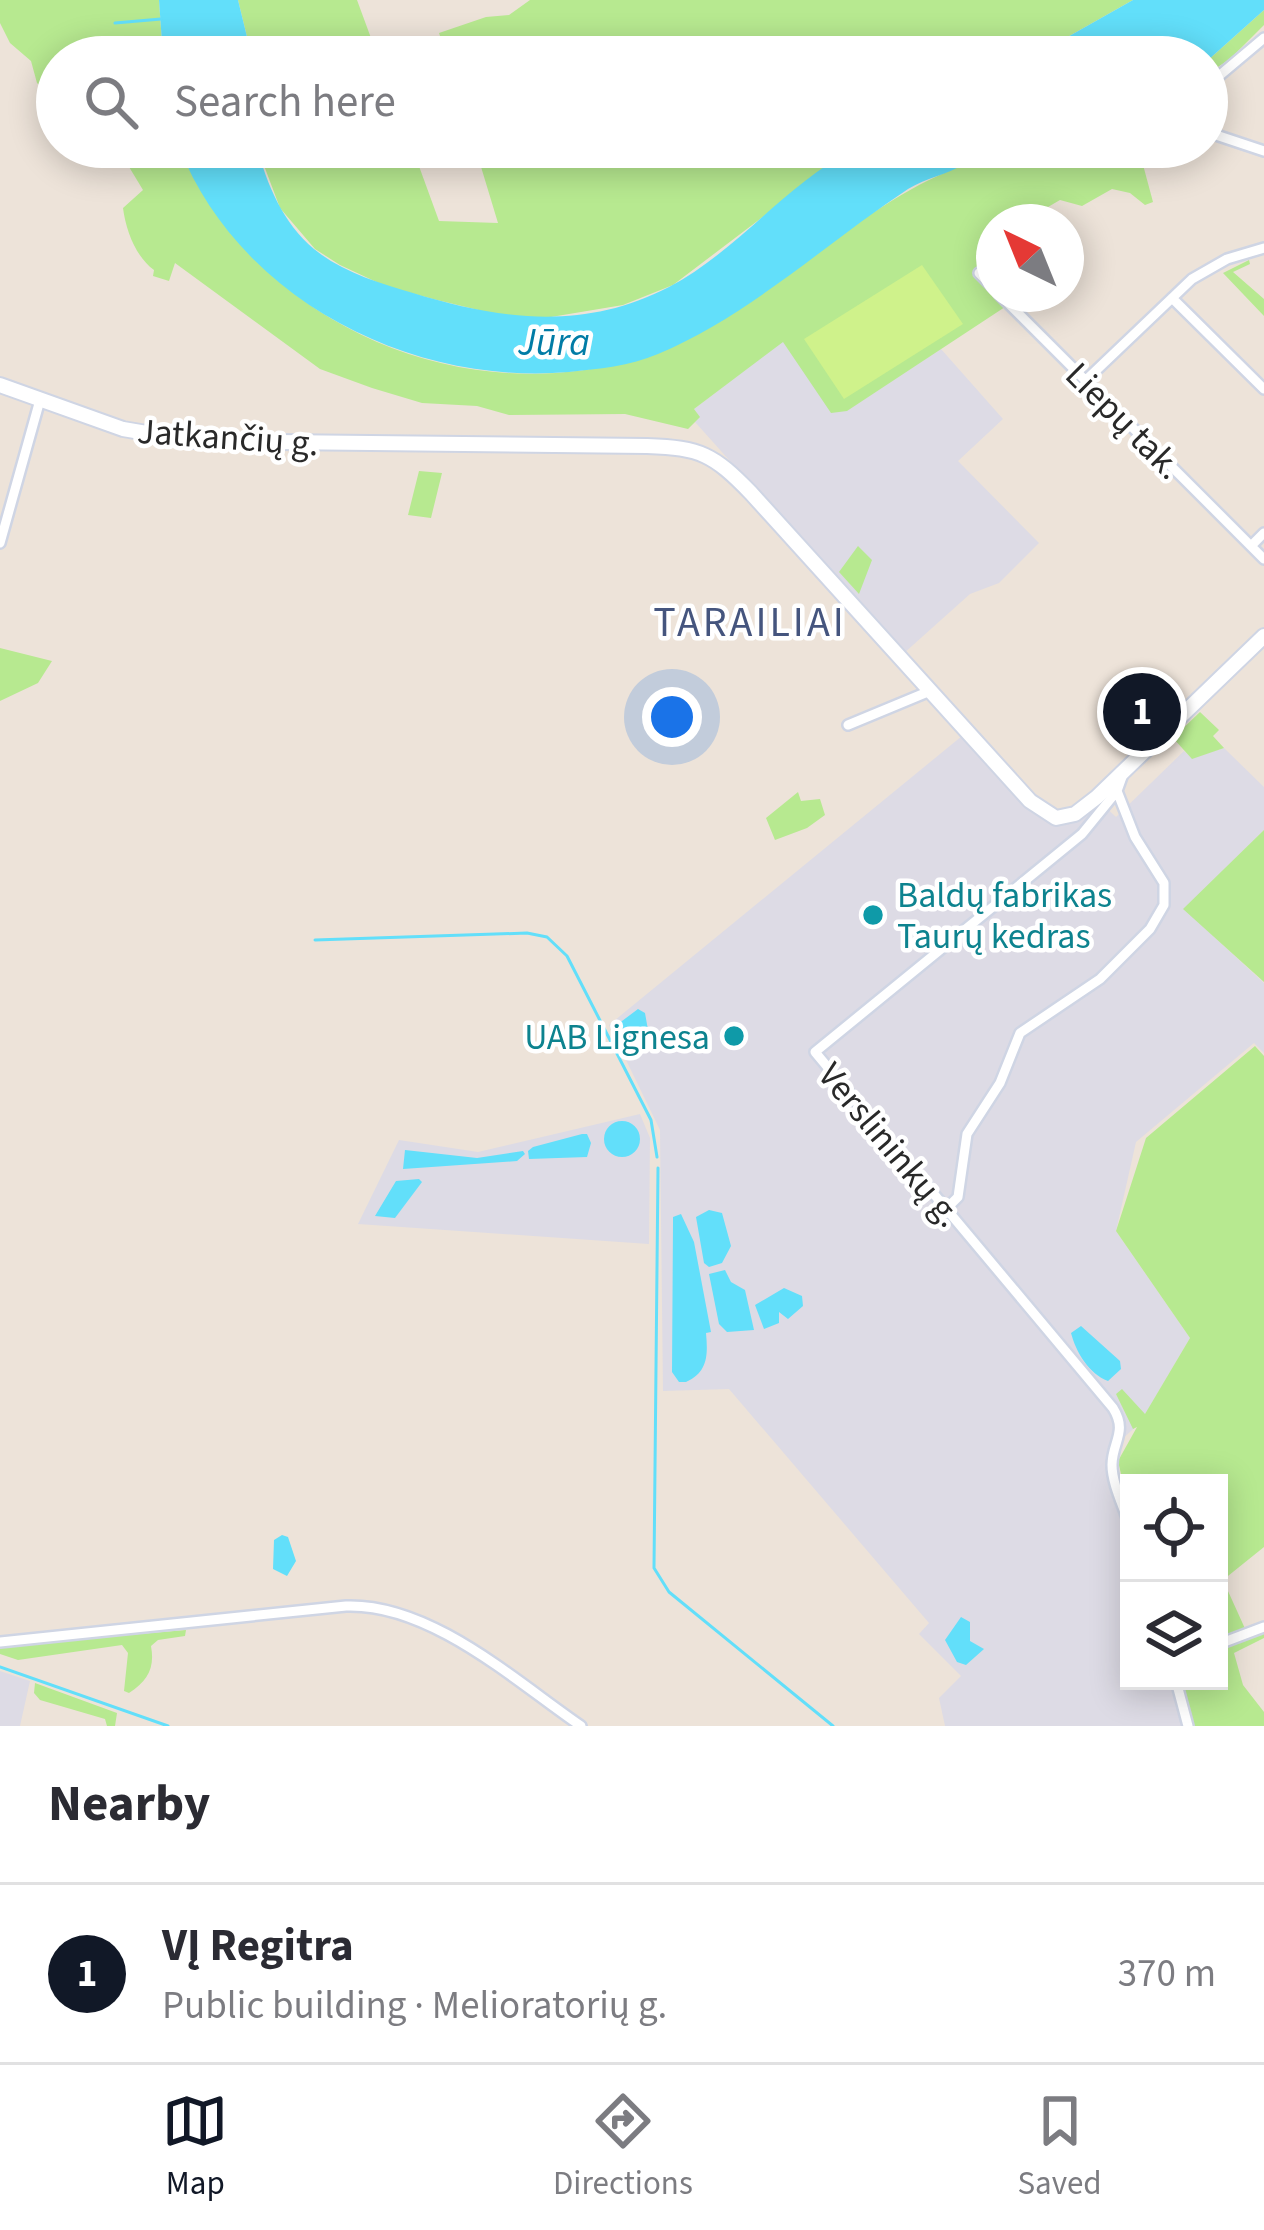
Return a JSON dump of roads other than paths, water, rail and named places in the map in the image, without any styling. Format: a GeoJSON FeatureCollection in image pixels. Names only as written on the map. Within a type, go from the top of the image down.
{"type":"FeatureCollection","features":[{"type":"Feature","properties":{"kind":"main road","name":"Jatkančių g."},"geometry":{"type":"LineString","coordinates":[[0,385],[123,429],[194,441],[647,446],[689,448],[711,455],[1044,813],[1056,818],[1075,814],[1124,774]]}},
{"type":"Feature","properties":{"kind":"main road"},"geometry":{"type":"LineString","coordinates":[[1124,774],[1264,636]]}},
{"type":"Feature","properties":{"kind":"street"},"geometry":{"type":"LineString","coordinates":[[1228,68],[1264,38]]}},
{"type":"Feature","properties":{"kind":"street"},"geometry":{"type":"LineString","coordinates":[[1228,139],[1264,151]]}},
{"type":"Feature","properties":{"kind":"street"},"geometry":{"type":"LineString","coordinates":[[1085,381],[1214,265],[1264,248]]}},
{"type":"Feature","properties":{"kind":"street"},"geometry":{"type":"LineString","coordinates":[[1172,298],[1264,389]]}},
{"type":"Feature","properties":{"kind":"street","name":"Liepų tak."},"geometry":{"type":"LineString","coordinates":[[1018,312],[1264,559]]}},
{"type":"Feature","properties":{"kind":"street"},"geometry":{"type":"LineString","coordinates":[[0,543],[40,400]]}},
{"type":"Feature","properties":{"kind":"street"},"geometry":{"type":"LineString","coordinates":[[1251,546],[1264,533]]}},
{"type":"Feature","properties":{"kind":"street"},"geometry":{"type":"LineString","coordinates":[[848,725],[930,691]]}},
{"type":"Feature","properties":{"kind":"street","name":"Verslininkų g."},"geometry":{"type":"LineString","coordinates":[[1120,1493],[1112,1466],[1121,1440],[1118,1415],[814,1052],[1056,858],[1097,819],[1124,774]]}},
{"type":"Feature","properties":{"kind":"street"},"geometry":{"type":"LineString","coordinates":[[945,1210],[958,1197],[967,1134],[1000,1083],[1020,1033],[1100,980],[1150,929],[1165,905],[1164,883],[1135,838],[1117,791]]}},
{"type":"Feature","properties":{"kind":"street"},"geometry":{"type":"LineString","coordinates":[[0,1642],[346,1606],[382,1607],[446,1634],[577,1723]]}},
{"type":"Feature","properties":{"kind":"street"},"geometry":{"type":"LineString","coordinates":[[1228,1641],[1264,1627]]}},
{"type":"Feature","properties":{"kind":"street"},"geometry":{"type":"LineString","coordinates":[[1178,1690],[1188,1726]]}},
{"type":"Feature","properties":{"kind":"water"},"geometry":{"type":"Polygon","coordinates":[[[159,0],[238,0],[247,36],[162,36],[159,0]]]}},
{"type":"Feature","properties":{"kind":"water"},"geometry":{"type":"Polygon","coordinates":[[[1133,0],[1264,0],[1264,10],[1228,42],[1228,36],[1069,36],[1133,0]]]}},
{"type":"Feature","properties":{"kind":"water","name":"Jūra"},"geometry":{"type":"Polygon","coordinates":[[[190,168],[264,168],[293,227],[314,249],[349,270],[478,310],[542,317],[606,310],[669,287],[716,256],[823,168],[957,168],[908,189],[755,299],[692,338],[647,358],[569,372],[509,373],[449,364],[392,347],[337,322],[287,289],[243,248],[206,201],[190,168]]]}},
{"type":"Feature","properties":{"kind":"water"},"geometry":{"type":"Polygon","coordinates":[[[638,1009],[645,1013],[648,1030],[626,1045],[614,1027],[638,1009]]]}},
{"type":"Feature","properties":{"kind":"water"},"geometry":{"type":"Polygon","coordinates":[[[622,1121],[635,1126],[640,1139],[635,1152],[622,1157],[609,1152],[604,1139],[609,1126],[622,1121]]]}},
{"type":"Feature","properties":{"kind":"water"},"geometry":{"type":"Polygon","coordinates":[[[582,1134],[591,1143],[587,1157],[529,1159],[533,1147],[582,1134]]]}},
{"type":"Feature","properties":{"kind":"water"},"geometry":{"type":"Polygon","coordinates":[[[405,1150],[477,1158],[525,1154],[517,1161],[403,1169],[405,1150]]]}},
{"type":"Feature","properties":{"kind":"water"},"geometry":{"type":"Polygon","coordinates":[[[396,1181],[422,1182],[395,1218],[375,1216],[396,1181]]]}},
{"type":"Feature","properties":{"kind":"water"},"geometry":{"type":"Polygon","coordinates":[[[709,1210],[722,1213],[731,1246],[722,1263],[709,1267],[704,1263],[696,1217],[709,1210]]]}},
{"type":"Feature","properties":{"kind":"water"},"geometry":{"type":"Polygon","coordinates":[[[681,1214],[694,1242],[711,1332],[706,1333],[703,1368],[686,1382],[679,1382],[672,1372],[673,1217],[681,1214]]]}},
{"type":"Feature","properties":{"kind":"water"},"geometry":{"type":"Polygon","coordinates":[[[725,1270],[731,1282],[745,1290],[754,1330],[727,1332],[719,1324],[709,1274],[725,1270]]]}},
{"type":"Feature","properties":{"kind":"water"},"geometry":{"type":"Polygon","coordinates":[[[784,1288],[802,1296],[803,1306],[788,1319],[779,1312],[779,1323],[764,1329],[755,1305],[784,1288]]]}},
{"type":"Feature","properties":{"kind":"water"},"geometry":{"type":"Polygon","coordinates":[[[1081,1326],[1120,1361],[1121,1369],[1108,1381],[1089,1368],[1076,1348],[1071,1333],[1081,1326]]]}},
{"type":"Feature","properties":{"kind":"water"},"geometry":{"type":"Polygon","coordinates":[[[288,1537],[296,1561],[287,1576],[273,1569],[274,1540],[288,1537]]]}},
{"type":"Feature","properties":{"kind":"water"},"geometry":{"type":"Polygon","coordinates":[[[961,1617],[970,1622],[970,1641],[984,1649],[966,1665],[957,1662],[945,1640],[961,1617]]]}},
{"type":"Feature","properties":{"kind":"waterway"},"geometry":{"type":"LineString","coordinates":[[115,23],[161,19]]}},
{"type":"Feature","properties":{"kind":"waterway"},"geometry":{"type":"LineString","coordinates":[[315,940],[527,933],[547,937],[567,956],[651,1120],[657,1157]]}},
{"type":"Feature","properties":{"kind":"waterway"},"geometry":{"type":"LineString","coordinates":[[658,1168],[654,1568],[669,1592],[833,1726]]}},
{"type":"Feature","properties":{"kind":"waterway"},"geometry":{"type":"LineString","coordinates":[[0,1667],[168,1726]]}},
{"type":"Feature","properties":{"kind":"place","name":"VĮ Regitra"},"geometry":{"type":"Point","coordinates":[1142,712]}},
{"type":"Feature","properties":{"kind":"place","name":"Baldų fabrikas Taurų kedras"},"geometry":{"type":"Point","coordinates":[873,915]}},
{"type":"Feature","properties":{"kind":"place","name":"UAB Lignesa"},"geometry":{"type":"Point","coordinates":[734,1036]}},
{"type":"Feature","properties":{"kind":"district","name":"TARAILIAI"},"geometry":{"type":"Point","coordinates":[750,621]}}]}
